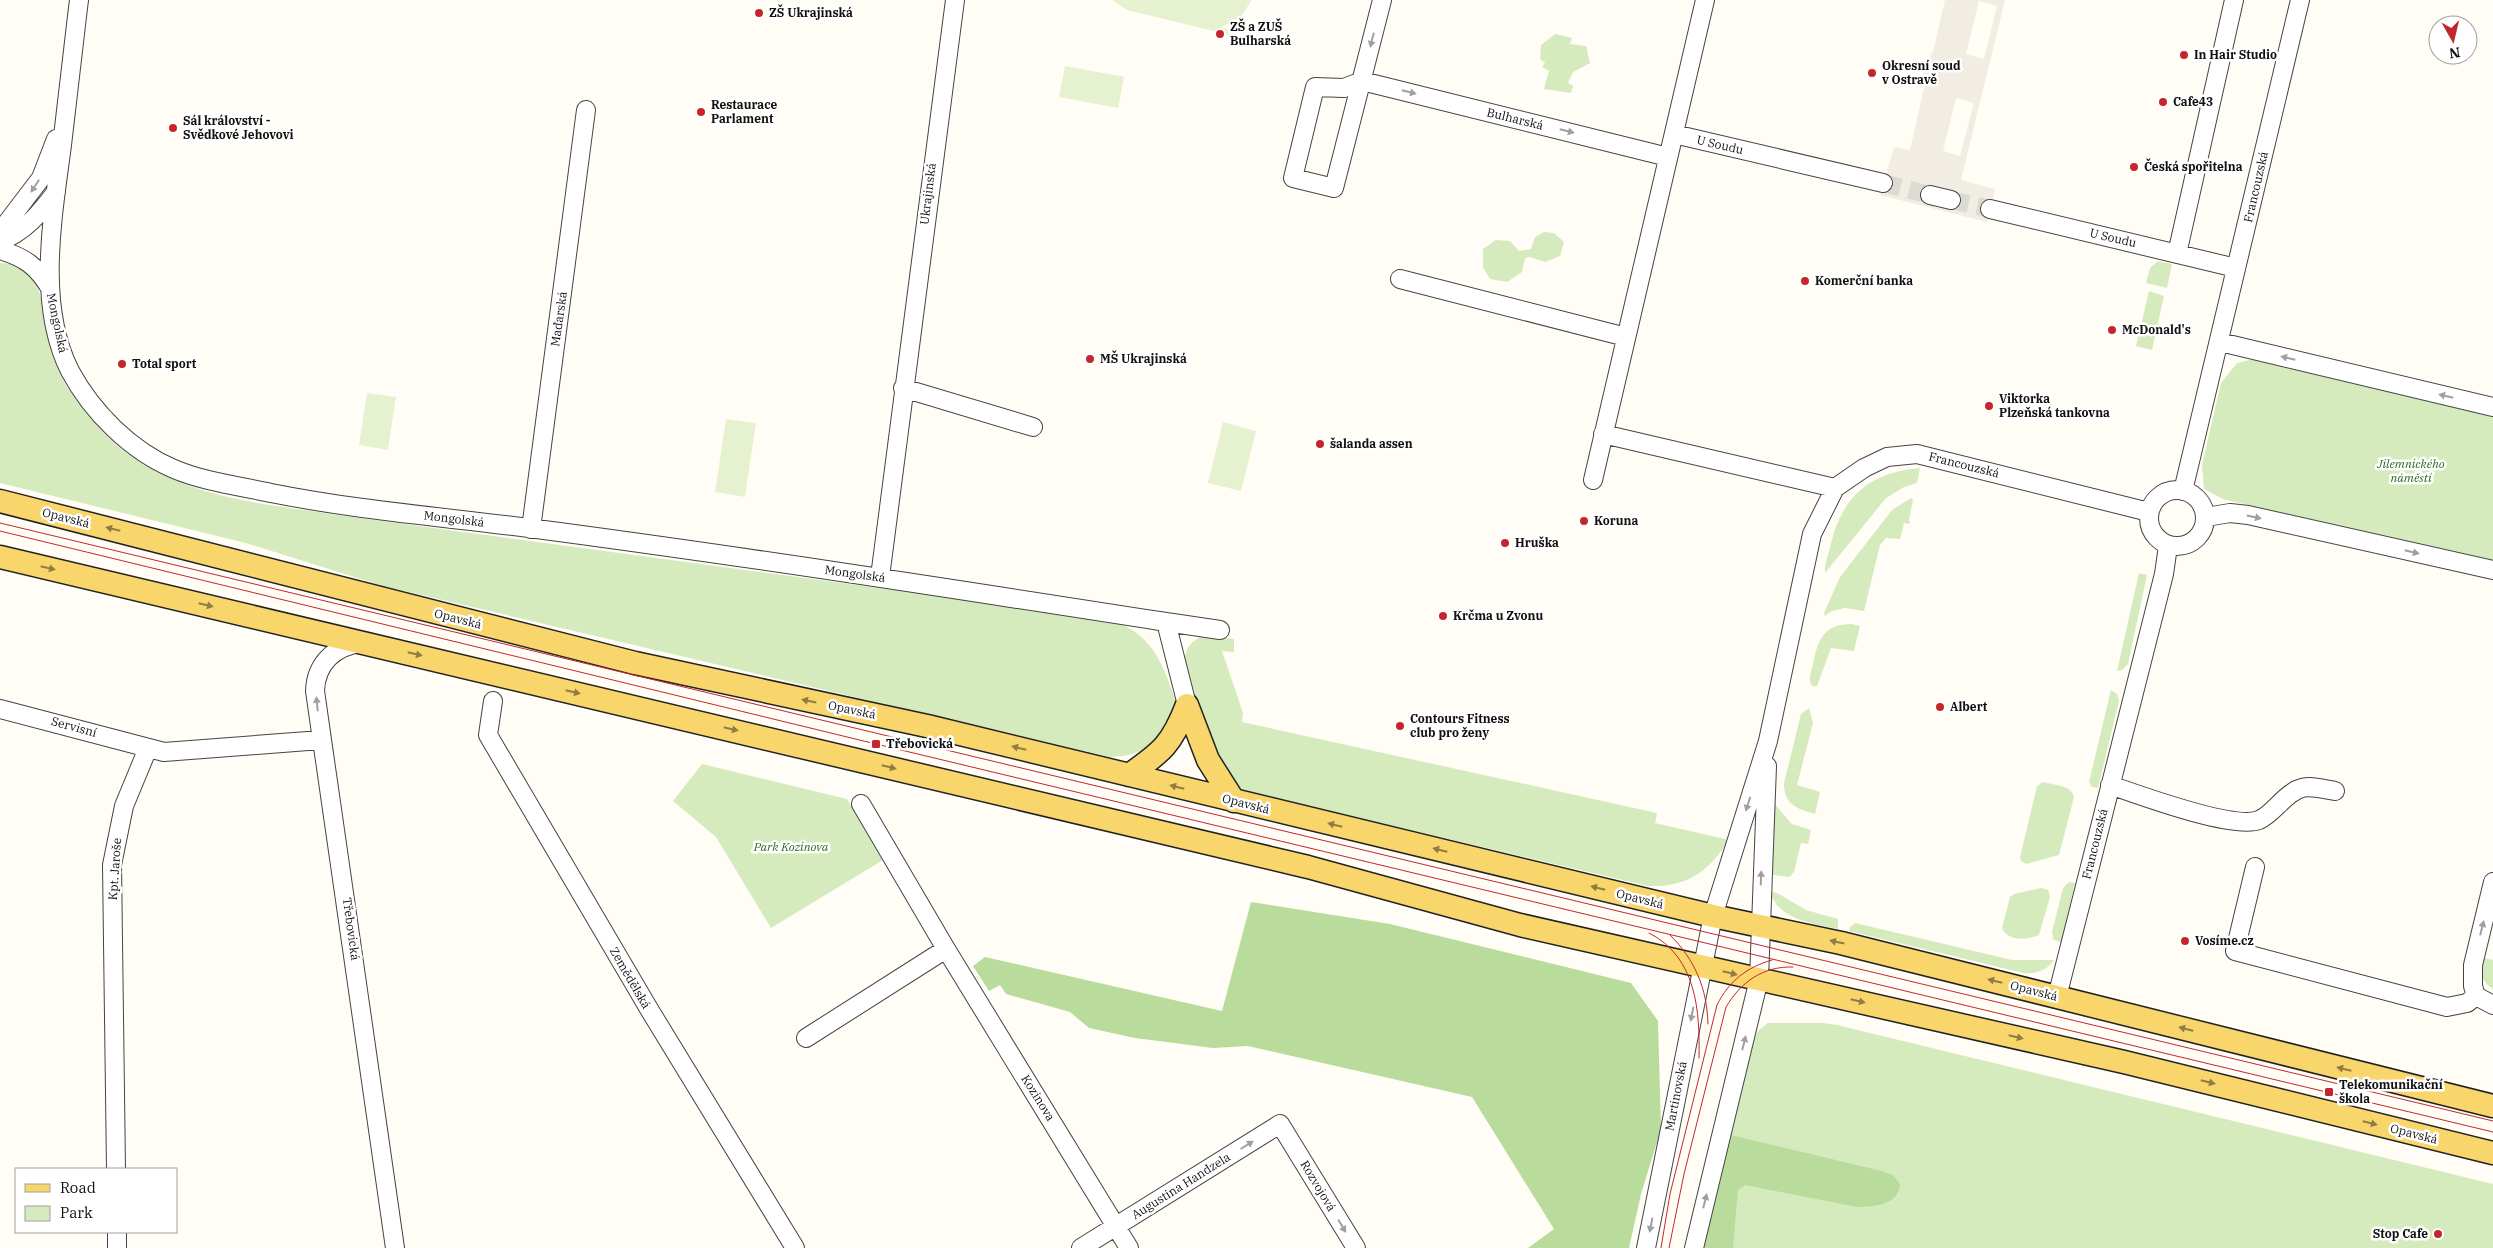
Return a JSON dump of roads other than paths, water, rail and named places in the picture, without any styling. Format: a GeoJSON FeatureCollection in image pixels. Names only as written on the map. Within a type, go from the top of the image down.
{"type":"FeatureCollection","features":[{"type":"Feature","properties":{"kind":"main road","name":"Opavská"},"geometry":{"type":"LineString","coordinates":[[0,501],[635,663],[927,726],[1713,916],[1841,943],[2493,1106]]}},
{"type":"Feature","properties":{"kind":"main road","name":"Opavská"},"geometry":{"type":"LineString","coordinates":[[0,557],[1308,867],[1520,925],[2124,1062],[2493,1153]]}},
{"type":"Feature","properties":{"kind":"main road"},"geometry":{"type":"LineString","coordinates":[[1129,775],[1161,752],[1177,730],[1187,705]]}},
{"type":"Feature","properties":{"kind":"main road"},"geometry":{"type":"LineString","coordinates":[[1187,705],[1208,760],[1234,801]]}},
{"type":"Feature","properties":{"kind":"street","name":"Mongolská"},"geometry":{"type":"LineString","coordinates":[[79,0],[51,233],[50,288],[64,358],[78,384],[109,424],[154,458],[176,470],[223,483],[329,504],[531,529],[880,577],[1220,630]]}},
{"type":"Feature","properties":{"kind":"street","name":"Ukrajinská"},"geometry":{"type":"LineString","coordinates":[[880,577],[903,388],[955,0]]}},
{"type":"Feature","properties":{"kind":"street","name":"Bulharská"},"geometry":{"type":"LineString","coordinates":[[1382,0],[1362,81],[1334,188],[1293,178],[1315,87],[1344,88],[1362,81],[1668,156]]}},
{"type":"Feature","properties":{"kind":"street"},"geometry":{"type":"LineString","coordinates":[[1593,480],[1705,0]]}},
{"type":"Feature","properties":{"kind":"street"},"geometry":{"type":"LineString","coordinates":[[2177,254],[2234,0]]}},
{"type":"Feature","properties":{"kind":"street","name":"Francouzská"},"geometry":{"type":"LineString","coordinates":[[2183,491],[2300,0]]}},
{"type":"Feature","properties":{"kind":"street"},"geometry":{"type":"LineString","coordinates":[[0,232],[41,178],[66,108]]}},
{"type":"Feature","properties":{"kind":"street","name":"Maďarská"},"geometry":{"type":"LineString","coordinates":[[531,529],[586,110]]}},
{"type":"Feature","properties":{"kind":"street","name":"U Soudu"},"geometry":{"type":"LineString","coordinates":[[1674,134],[1883,183]]}},
{"type":"Feature","properties":{"kind":"street"},"geometry":{"type":"LineString","coordinates":[[0,242],[21,231],[56,192]]}},
{"type":"Feature","properties":{"kind":"street"},"geometry":{"type":"LineString","coordinates":[[1930,195],[1951,200]]}},
{"type":"Feature","properties":{"kind":"street","name":"U Soudu"},"geometry":{"type":"LineString","coordinates":[[1990,209],[2236,268]]}},
{"type":"Feature","properties":{"kind":"street"},"geometry":{"type":"LineString","coordinates":[[0,250],[21,256],[31,263],[50,288]]}},
{"type":"Feature","properties":{"kind":"street"},"geometry":{"type":"LineString","coordinates":[[1400,279],[1626,337]]}},
{"type":"Feature","properties":{"kind":"street"},"geometry":{"type":"LineString","coordinates":[[2220,342],[2493,408]]}},
{"type":"Feature","properties":{"kind":"street"},"geometry":{"type":"LineString","coordinates":[[903,388],[1033,427]]}},
{"type":"Feature","properties":{"kind":"street"},"geometry":{"type":"LineString","coordinates":[[1603,434],[1835,488]]}},
{"type":"Feature","properties":{"kind":"street","name":"Francouzská"},"geometry":{"type":"LineString","coordinates":[[1707,944],[1713,916],[1768,741],[1812,534],[1835,488],[1864,468],[1888,457],[1917,454],[2149,512]]}},
{"type":"Feature","properties":{"kind":"street"},"geometry":{"type":"LineString","coordinates":[[2176,490],[2183,491],[2196,497],[2201,503],[2206,517],[2202,532],[2197,539],[2184,546],[2168,546],[2156,538],[2152,532],[2149,512],[2152,505],[2162,494],[2176,490]]}},
{"type":"Feature","properties":{"kind":"street"},"geometry":{"type":"LineString","coordinates":[[2206,517],[2230,513],[2248,515],[2493,570]]}},
{"type":"Feature","properties":{"kind":"street","name":"Francouzská"},"geometry":{"type":"LineString","coordinates":[[2057,996],[2164,574],[2168,546]]}},
{"type":"Feature","properties":{"kind":"street"},"geometry":{"type":"LineString","coordinates":[[1166,622],[1187,705]]}},
{"type":"Feature","properties":{"kind":"street","name":"Třebovická"},"geometry":{"type":"LineString","coordinates":[[368,643],[352,644],[338,650],[326,660],[317,673],[315,690],[321,740],[347,900],[395,1248]]}},
{"type":"Feature","properties":{"kind":"street","name":"Zemědělská"},"geometry":{"type":"LineString","coordinates":[[493,701],[488,735],[649,1010],[795,1248]]}},
{"type":"Feature","properties":{"kind":"street","name":"Servisní"},"geometry":{"type":"LineString","coordinates":[[0,709],[81,728],[148,748]]}},
{"type":"Feature","properties":{"kind":"street"},"geometry":{"type":"LineString","coordinates":[[148,748],[175,752],[321,740]]}},
{"type":"Feature","properties":{"kind":"street","name":"Francouzská"},"geometry":{"type":"LineString","coordinates":[[1759,979],[1768,741]]}},
{"type":"Feature","properties":{"kind":"street","name":"Kpt. Jaroše"},"geometry":{"type":"LineString","coordinates":[[116,1168],[112,865],[124,806],[148,748]]}},
{"type":"Feature","properties":{"kind":"street"},"geometry":{"type":"LineString","coordinates":[[2110,784],[2160,803],[2237,822],[2258,821],[2287,796],[2304,786],[2335,790]]}},
{"type":"Feature","properties":{"kind":"street","name":"Kozinova"},"geometry":{"type":"LineString","coordinates":[[861,804],[946,949],[1129,1248]]}},
{"type":"Feature","properties":{"kind":"street"},"geometry":{"type":"LineString","coordinates":[[2254,867],[2235,951],[2447,1007],[2467,1003],[2476,996]]}},
{"type":"Feature","properties":{"kind":"street"},"geometry":{"type":"LineString","coordinates":[[2493,882],[2472,974],[2476,996],[2493,1005]]}},
{"type":"Feature","properties":{"kind":"street","name":"Martinovská"},"geometry":{"type":"LineString","coordinates":[[1646,1248],[1707,944]]}},
{"type":"Feature","properties":{"kind":"street"},"geometry":{"type":"LineString","coordinates":[[806,1038],[946,949]]}},
{"type":"Feature","properties":{"kind":"street"},"geometry":{"type":"LineString","coordinates":[[1694,1248],[1759,979]]}},
{"type":"Feature","properties":{"kind":"street","name":"Augustina Handzela"},"geometry":{"type":"LineString","coordinates":[[1081,1248],[1280,1124]]}},
{"type":"Feature","properties":{"kind":"street","name":"Rozvojová"},"geometry":{"type":"LineString","coordinates":[[1280,1124],[1356,1248]]}},
{"type":"Feature","properties":{"kind":"street"},"geometry":{"type":"LineString","coordinates":[[117,1233],[117,1248]]}},
{"type":"Feature","properties":{"kind":"tunnel"},"geometry":{"type":"LineString","coordinates":[[1883,183],[1930,195]]}},
{"type":"Feature","properties":{"kind":"tunnel"},"geometry":{"type":"LineString","coordinates":[[1951,200],[1990,209]]}},
{"type":"Feature","properties":{"kind":"tram line"},"geometry":{"type":"LineString","coordinates":[[0,523],[2493,1121]]}},
{"type":"Feature","properties":{"kind":"tram line"},"geometry":{"type":"LineString","coordinates":[[0,531],[876,744],[2493,1132]]}},
{"type":"Feature","properties":{"kind":"tram line"},"geometry":{"type":"LineString","coordinates":[[1649,933],[1665,943],[1677,956],[1686,971],[1696,1005],[1699,1058]]}},
{"type":"Feature","properties":{"kind":"tram line"},"geometry":{"type":"LineString","coordinates":[[1670,935],[1686,954],[1698,975],[1705,998],[1708,1024]]}},
{"type":"Feature","properties":{"kind":"tram line"},"geometry":{"type":"LineString","coordinates":[[1661,1248],[1670,1194],[1717,1005],[1727,989],[1740,976],[1772,960]]}},
{"type":"Feature","properties":{"kind":"tram line"},"geometry":{"type":"LineString","coordinates":[[1669,1248],[1684,1174],[1726,1007],[1739,990],[1754,977],[1772,969],[1793,967]]}},
{"type":"Feature","properties":{"kind":"place","name":"ZŠ Ukrajinská"},"geometry":{"type":"Point","coordinates":[759,13]}},
{"type":"Feature","properties":{"kind":"place","name":"ZŠ a ZUŠ Bulharská"},"geometry":{"type":"Point","coordinates":[1220,34]}},
{"type":"Feature","properties":{"kind":"place","name":"In Hair Studio"},"geometry":{"type":"Point","coordinates":[2184,55]}},
{"type":"Feature","properties":{"kind":"place","name":"Okresní soud v Ostravě"},"geometry":{"type":"Point","coordinates":[1872,73]}},
{"type":"Feature","properties":{"kind":"place","name":"Cafe43"},"geometry":{"type":"Point","coordinates":[2163,102]}},
{"type":"Feature","properties":{"kind":"place","name":"Restaurace Parlament"},"geometry":{"type":"Point","coordinates":[701,112]}},
{"type":"Feature","properties":{"kind":"place","name":"Sál království - Svědkové Jehovovi"},"geometry":{"type":"Point","coordinates":[173,128]}},
{"type":"Feature","properties":{"kind":"place","name":"Česká spořitelna"},"geometry":{"type":"Point","coordinates":[2134,167]}},
{"type":"Feature","properties":{"kind":"place","name":"Komerční banka"},"geometry":{"type":"Point","coordinates":[1805,281]}},
{"type":"Feature","properties":{"kind":"place","name":"McDonald's"},"geometry":{"type":"Point","coordinates":[2112,330]}},
{"type":"Feature","properties":{"kind":"place","name":"MŠ Ukrajinská"},"geometry":{"type":"Point","coordinates":[1090,359]}},
{"type":"Feature","properties":{"kind":"place","name":"Total sport"},"geometry":{"type":"Point","coordinates":[122,364]}},
{"type":"Feature","properties":{"kind":"place","name":"Viktorka Plzeňská tankovna"},"geometry":{"type":"Point","coordinates":[1989,406]}},
{"type":"Feature","properties":{"kind":"place","name":"šalanda assen"},"geometry":{"type":"Point","coordinates":[1320,444]}},
{"type":"Feature","properties":{"kind":"place","name":"Koruna"},"geometry":{"type":"Point","coordinates":[1584,521]}},
{"type":"Feature","properties":{"kind":"place","name":"Hruška"},"geometry":{"type":"Point","coordinates":[1505,543]}},
{"type":"Feature","properties":{"kind":"place","name":"Krčma u Zvonu"},"geometry":{"type":"Point","coordinates":[1443,616]}},
{"type":"Feature","properties":{"kind":"place","name":"Albert"},"geometry":{"type":"Point","coordinates":[1940,707]}},
{"type":"Feature","properties":{"kind":"place","name":"Contours Fitness club pro ženy"},"geometry":{"type":"Point","coordinates":[1400,726]}},
{"type":"Feature","properties":{"kind":"place","name":"Třebovická"},"geometry":{"type":"Point","coordinates":[876,744]}},
{"type":"Feature","properties":{"kind":"place","name":"Vosíme.cz"},"geometry":{"type":"Point","coordinates":[2185,941]}},
{"type":"Feature","properties":{"kind":"place","name":"Telekomunikační škola"},"geometry":{"type":"Point","coordinates":[2329,1092]}},
{"type":"Feature","properties":{"kind":"place","name":"Stop Cafe"},"geometry":{"type":"Point","coordinates":[2438,1234]}},
{"type":"Feature","properties":{"kind":"park label","name":"Jilemnického náměstí"},"geometry":{"type":"Point","coordinates":[2411,471]}},
{"type":"Feature","properties":{"kind":"park label","name":"Park Kozinova"},"geometry":{"type":"Point","coordinates":[791,847]}}]}
